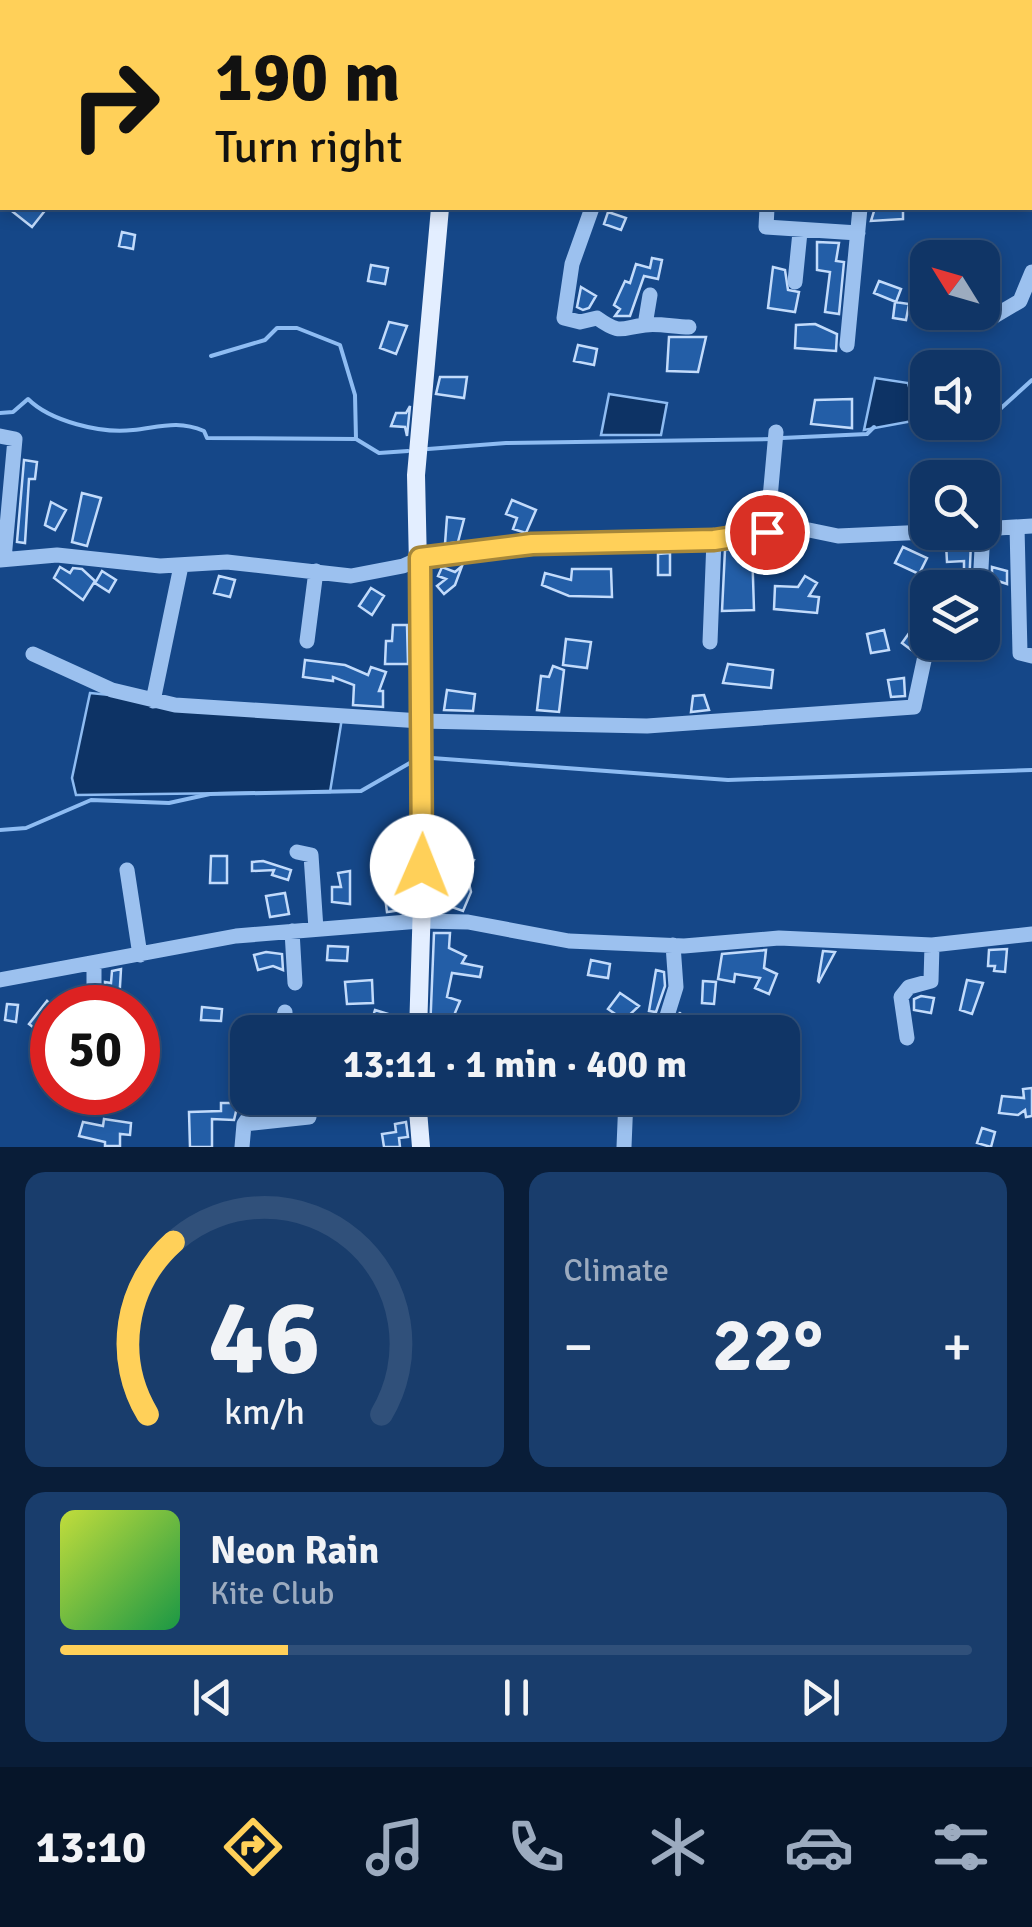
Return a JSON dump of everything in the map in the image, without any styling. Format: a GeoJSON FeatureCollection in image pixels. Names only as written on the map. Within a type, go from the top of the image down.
{"type":"FeatureCollection","features":[{"type":"Feature","properties":{"kind":"main road"},"geometry":{"type":"LineString","coordinates":[[418,1015],[421,720],[416,475],[440,210]]}},
{"type":"Feature","properties":{"kind":"main road"},"geometry":{"type":"LineString","coordinates":[[418,1115],[420,1147]]}},
{"type":"Feature","properties":{"kind":"street"},"geometry":{"type":"LineString","coordinates":[[591,210],[572,264],[564,318],[580,322],[597,318],[613,330],[629,332],[644,325],[689,327]]}},
{"type":"Feature","properties":{"kind":"street"},"geometry":{"type":"LineString","coordinates":[[767,210],[766,227],[858,233]]}},
{"type":"Feature","properties":{"kind":"street"},"geometry":{"type":"LineString","coordinates":[[847,345],[860,210]]}},
{"type":"Feature","properties":{"kind":"street"},"geometry":{"type":"LineString","coordinates":[[795,282],[800,232]]}},
{"type":"Feature","properties":{"kind":"street"},"geometry":{"type":"LineString","coordinates":[[1000,313],[1020,301],[1032,272]]}},
{"type":"Feature","properties":{"kind":"street"},"geometry":{"type":"LineString","coordinates":[[644,325],[650,296]]}},
{"type":"Feature","properties":{"kind":"street"},"geometry":{"type":"LineString","coordinates":[[767,532],[776,432]]}},
{"type":"Feature","properties":{"kind":"street"},"geometry":{"type":"LineString","coordinates":[[0,436],[15,438],[5,484],[2,560],[57,555],[181,566],[227,562],[351,576],[403,566],[420,558],[532,544],[714,540],[809,530],[838,536],[910,533]]}},
{"type":"Feature","properties":{"kind":"street"},"geometry":{"type":"LineString","coordinates":[[1024,526],[1026,616],[1020,653],[1032,656]]}},
{"type":"Feature","properties":{"kind":"street"},"geometry":{"type":"LineString","coordinates":[[710,642],[714,540]]}},
{"type":"Feature","properties":{"kind":"street"},"geometry":{"type":"LineString","coordinates":[[153,701],[181,566]]}},
{"type":"Feature","properties":{"kind":"street"},"geometry":{"type":"LineString","coordinates":[[307,642],[316,571]]}},
{"type":"Feature","properties":{"kind":"street"},"geometry":{"type":"LineString","coordinates":[[33,654],[112,690],[153,701],[421,720],[647,726],[889,712],[914,707],[924,660]]}},
{"type":"Feature","properties":{"kind":"street"},"geometry":{"type":"LineString","coordinates":[[298,852],[311,855],[316,929]]}},
{"type":"Feature","properties":{"kind":"street"},"geometry":{"type":"LineString","coordinates":[[127,870],[140,955]]}},
{"type":"Feature","properties":{"kind":"street"},"geometry":{"type":"LineString","coordinates":[[0,980],[236,936],[420,921],[468,922],[569,941],[672,945],[778,938],[932,945],[1032,934]]}},
{"type":"Feature","properties":{"kind":"street"},"geometry":{"type":"LineString","coordinates":[[292,931],[295,983]]}},
{"type":"Feature","properties":{"kind":"street"},"geometry":{"type":"LineString","coordinates":[[667,1015],[676,987],[672,945]]}},
{"type":"Feature","properties":{"kind":"street"},"geometry":{"type":"LineString","coordinates":[[906,1038],[901,997],[909,987],[932,981],[932,945]]}},
{"type":"Feature","properties":{"kind":"street"},"geometry":{"type":"LineString","coordinates":[[94,963],[94,985]]}},
{"type":"Feature","properties":{"kind":"street"},"geometry":{"type":"LineString","coordinates":[[242,1147],[244,1124],[250,1115]]}},
{"type":"Feature","properties":{"kind":"street"},"geometry":{"type":"LineString","coordinates":[[624,1147],[625,1115]]}},
{"type":"Feature","properties":{"kind":"street"},"geometry":{"type":"LineString","coordinates":[[244,1124],[309,1117]]}},
{"type":"Feature","properties":{"kind":"water"},"geometry":{"type":"Polygon","coordinates":[[[875,378],[908,383],[910,421],[864,430],[875,378]]]}},
{"type":"Feature","properties":{"kind":"water"},"geometry":{"type":"Polygon","coordinates":[[[609,394],[667,403],[661,435],[601,435],[609,394]]]}},
{"type":"Feature","properties":{"kind":"water"},"geometry":{"type":"Polygon","coordinates":[[[90,693],[342,718],[330,792],[76,795],[72,778],[90,693]]]}},
{"type":"Feature","properties":{"kind":"building"},"geometry":{"type":"Polygon","coordinates":[[[11,210],[45,210],[32,227],[11,210]]]}},
{"type":"Feature","properties":{"kind":"building"},"geometry":{"type":"Polygon","coordinates":[[[874,210],[903,210],[903,219],[871,221],[874,210]]]}},
{"type":"Feature","properties":{"kind":"building"},"geometry":{"type":"Polygon","coordinates":[[[608,212],[626,218],[621,230],[604,224],[608,212]]]}},
{"type":"Feature","properties":{"kind":"building"},"geometry":{"type":"Polygon","coordinates":[[[122,232],[135,235],[133,249],[119,246],[122,232]]]}},
{"type":"Feature","properties":{"kind":"building"},"geometry":{"type":"Polygon","coordinates":[[[817,242],[839,243],[836,261],[844,262],[839,314],[825,312],[830,272],[817,270],[817,242]]]}},
{"type":"Feature","properties":{"kind":"building"},"geometry":{"type":"Polygon","coordinates":[[[652,258],[662,260],[658,279],[644,276],[630,316],[615,316],[620,309],[614,305],[625,281],[630,283],[636,264],[650,268],[652,258]]]}},
{"type":"Feature","properties":{"kind":"building"},"geometry":{"type":"Polygon","coordinates":[[[371,265],[388,268],[385,284],[368,281],[371,265]]]}},
{"type":"Feature","properties":{"kind":"building"},"geometry":{"type":"Polygon","coordinates":[[[773,267],[785,270],[788,290],[799,292],[795,312],[768,308],[773,267]]]}},
{"type":"Feature","properties":{"kind":"building"},"geometry":{"type":"Polygon","coordinates":[[[879,281],[901,289],[896,302],[874,293],[879,281]]]}},
{"type":"Feature","properties":{"kind":"building"},"geometry":{"type":"Polygon","coordinates":[[[581,287],[596,296],[589,308],[583,310],[577,307],[581,287]]]}},
{"type":"Feature","properties":{"kind":"building"},"geometry":{"type":"Polygon","coordinates":[[[895,302],[909,304],[906,320],[893,318],[895,302]]]}},
{"type":"Feature","properties":{"kind":"building"},"geometry":{"type":"Polygon","coordinates":[[[389,322],[407,326],[396,354],[380,348],[389,322]]]}},
{"type":"Feature","properties":{"kind":"building"},"geometry":{"type":"Polygon","coordinates":[[[815,324],[837,334],[836,351],[795,348],[796,325],[815,324]]]}},
{"type":"Feature","properties":{"kind":"building"},"geometry":{"type":"Polygon","coordinates":[[[669,337],[706,337],[698,372],[667,371],[669,337]]]}},
{"type":"Feature","properties":{"kind":"building"},"geometry":{"type":"Polygon","coordinates":[[[578,345],[597,349],[594,365],[574,361],[578,345]]]}},
{"type":"Feature","properties":{"kind":"building"},"geometry":{"type":"Polygon","coordinates":[[[440,377],[467,377],[464,398],[436,394],[440,377]]]}},
{"type":"Feature","properties":{"kind":"building"},"geometry":{"type":"Polygon","coordinates":[[[852,399],[852,428],[811,424],[815,400],[852,399]]]}},
{"type":"Feature","properties":{"kind":"building"},"geometry":{"type":"Polygon","coordinates":[[[410,406],[407,436],[405,427],[391,426],[396,413],[406,413],[410,406]]]}},
{"type":"Feature","properties":{"kind":"building"},"geometry":{"type":"Polygon","coordinates":[[[24,460],[37,462],[35,479],[29,479],[25,543],[17,542],[24,460]]]}},
{"type":"Feature","properties":{"kind":"building"},"geometry":{"type":"Polygon","coordinates":[[[82,493],[101,498],[87,546],[72,542],[82,493]]]}},
{"type":"Feature","properties":{"kind":"building"},"geometry":{"type":"Polygon","coordinates":[[[512,500],[536,510],[526,533],[513,529],[517,518],[506,514],[512,500]]]}},
{"type":"Feature","properties":{"kind":"building"},"geometry":{"type":"Polygon","coordinates":[[[51,502],[66,510],[55,530],[45,525],[51,502]]]}},
{"type":"Feature","properties":{"kind":"building"},"geometry":{"type":"Polygon","coordinates":[[[447,517],[464,519],[458,542],[445,544],[447,517]]]}},
{"type":"Feature","properties":{"kind":"building"},"geometry":{"type":"Polygon","coordinates":[[[752,547],[754,610],[722,611],[725,550],[752,547]]]}},
{"type":"Feature","properties":{"kind":"building"},"geometry":{"type":"Polygon","coordinates":[[[903,547],[927,558],[921,570],[895,563],[903,547]]]}},
{"type":"Feature","properties":{"kind":"building"},"geometry":{"type":"Polygon","coordinates":[[[946,550],[971,550],[970,570],[964,570],[964,561],[947,562],[946,550]]]}},
{"type":"Feature","properties":{"kind":"building"},"geometry":{"type":"Polygon","coordinates":[[[670,553],[670,575],[658,575],[658,554],[670,553]]]}},
{"type":"Feature","properties":{"kind":"building"},"geometry":{"type":"Polygon","coordinates":[[[462,566],[455,585],[444,594],[437,586],[446,579],[438,576],[442,567],[455,572],[462,566]]]}},
{"type":"Feature","properties":{"kind":"building"},"geometry":{"type":"Polygon","coordinates":[[[60,567],[70,573],[73,568],[82,569],[95,581],[83,600],[54,578],[60,567]]]}},
{"type":"Feature","properties":{"kind":"building"},"geometry":{"type":"Polygon","coordinates":[[[992,567],[1007,571],[1007,584],[1000,582],[1000,570],[992,567]]]}},
{"type":"Feature","properties":{"kind":"building"},"geometry":{"type":"Polygon","coordinates":[[[572,569],[611,569],[612,597],[569,596],[542,585],[545,573],[571,580],[572,569]]]}},
{"type":"Feature","properties":{"kind":"building"},"geometry":{"type":"Polygon","coordinates":[[[102,571],[116,580],[109,592],[95,583],[102,571]]]}},
{"type":"Feature","properties":{"kind":"building"},"geometry":{"type":"Polygon","coordinates":[[[219,576],[235,580],[230,597],[214,593],[219,576]]]}},
{"type":"Feature","properties":{"kind":"building"},"geometry":{"type":"Polygon","coordinates":[[[805,576],[817,583],[809,596],[819,597],[817,613],[774,609],[775,586],[798,587],[805,576]]]}},
{"type":"Feature","properties":{"kind":"building"},"geometry":{"type":"Polygon","coordinates":[[[371,588],[384,596],[372,615],[359,606],[371,588]]]}},
{"type":"Feature","properties":{"kind":"building"},"geometry":{"type":"Polygon","coordinates":[[[393,625],[407,625],[408,664],[385,664],[386,641],[392,641],[393,625]]]}},
{"type":"Feature","properties":{"kind":"building"},"geometry":{"type":"Polygon","coordinates":[[[884,630],[889,650],[871,653],[867,634],[884,630]]]}},
{"type":"Feature","properties":{"kind":"building"},"geometry":{"type":"Polygon","coordinates":[[[910,632],[910,649],[902,643],[910,632]]]}},
{"type":"Feature","properties":{"kind":"building"},"geometry":{"type":"Polygon","coordinates":[[[566,639],[591,642],[587,668],[563,665],[566,639]]]}},
{"type":"Feature","properties":{"kind":"building"},"geometry":{"type":"Polygon","coordinates":[[[305,660],[345,665],[368,675],[371,667],[386,672],[379,691],[383,691],[383,707],[353,705],[354,685],[333,677],[333,681],[303,677],[305,660]]]}},
{"type":"Feature","properties":{"kind":"building"},"geometry":{"type":"Polygon","coordinates":[[[728,664],[773,670],[771,688],[723,683],[728,664]]]}},
{"type":"Feature","properties":{"kind":"building"},"geometry":{"type":"Polygon","coordinates":[[[553,666],[564,670],[559,712],[537,710],[541,676],[549,677],[553,666]]]}},
{"type":"Feature","properties":{"kind":"building"},"geometry":{"type":"Polygon","coordinates":[[[904,678],[905,696],[891,697],[888,680],[904,678]]]}},
{"type":"Feature","properties":{"kind":"building"},"geometry":{"type":"Polygon","coordinates":[[[447,690],[475,694],[473,711],[444,710],[447,690]]]}},
{"type":"Feature","properties":{"kind":"building"},"geometry":{"type":"Polygon","coordinates":[[[704,695],[709,710],[691,712],[693,696],[704,695]]]}},
{"type":"Feature","properties":{"kind":"building"},"geometry":{"type":"Polygon","coordinates":[[[447,851],[474,860],[470,868],[465,866],[471,892],[463,911],[446,905],[451,894],[448,864],[441,861],[447,851]]]}},
{"type":"Feature","properties":{"kind":"building"},"geometry":{"type":"Polygon","coordinates":[[[211,856],[227,856],[227,883],[210,883],[211,856]]]}},
{"type":"Feature","properties":{"kind":"building"},"geometry":{"type":"Polygon","coordinates":[[[263,861],[291,870],[288,880],[272,875],[274,870],[252,871],[252,862],[263,861]]]}},
{"type":"Feature","properties":{"kind":"building"},"geometry":{"type":"Polygon","coordinates":[[[350,871],[350,904],[332,902],[332,887],[341,887],[338,873],[350,871]]]}},
{"type":"Feature","properties":{"kind":"building"},"geometry":{"type":"Polygon","coordinates":[[[285,893],[289,914],[270,917],[266,896],[285,893]]]}},
{"type":"Feature","properties":{"kind":"building"},"geometry":{"type":"Polygon","coordinates":[[[410,893],[409,909],[387,912],[385,897],[410,893]]]}},
{"type":"Feature","properties":{"kind":"building"},"geometry":{"type":"Polygon","coordinates":[[[434,933],[450,933],[449,948],[466,956],[462,963],[482,967],[480,977],[452,973],[447,997],[460,1001],[454,1015],[431,1015],[434,933]]]}},
{"type":"Feature","properties":{"kind":"building"},"geometry":{"type":"Polygon","coordinates":[[[328,946],[348,947],[347,961],[327,960],[328,946]]]}},
{"type":"Feature","properties":{"kind":"building"},"geometry":{"type":"Polygon","coordinates":[[[1007,949],[1005,972],[994,971],[995,966],[988,966],[989,950],[1007,949]]]}},
{"type":"Feature","properties":{"kind":"building"},"geometry":{"type":"Polygon","coordinates":[[[766,950],[764,968],[777,974],[769,994],[755,988],[760,978],[735,974],[734,982],[718,979],[722,954],[766,950]]]}},
{"type":"Feature","properties":{"kind":"building"},"geometry":{"type":"Polygon","coordinates":[[[823,951],[835,952],[819,982],[818,981],[823,951]]]}},
{"type":"Feature","properties":{"kind":"building"},"geometry":{"type":"Polygon","coordinates":[[[282,954],[283,970],[273,966],[258,970],[254,955],[282,954]]]}},
{"type":"Feature","properties":{"kind":"building"},"geometry":{"type":"Polygon","coordinates":[[[591,960],[610,964],[608,978],[588,975],[591,960]]]}},
{"type":"Feature","properties":{"kind":"building"},"geometry":{"type":"Polygon","coordinates":[[[121,969],[120,985],[105,985],[111,983],[112,971],[121,969]]]}},
{"type":"Feature","properties":{"kind":"building"},"geometry":{"type":"Polygon","coordinates":[[[656,970],[664,972],[665,986],[656,1012],[649,1011],[656,970]]]}},
{"type":"Feature","properties":{"kind":"building"},"geometry":{"type":"Polygon","coordinates":[[[372,980],[373,1003],[347,1004],[345,982],[372,980]]]}},
{"type":"Feature","properties":{"kind":"building"},"geometry":{"type":"Polygon","coordinates":[[[967,980],[983,983],[972,1014],[960,1010],[967,980]]]}},
{"type":"Feature","properties":{"kind":"building"},"geometry":{"type":"Polygon","coordinates":[[[703,981],[716,982],[714,1004],[702,1003],[703,981]]]}},
{"type":"Feature","properties":{"kind":"building"},"geometry":{"type":"Polygon","coordinates":[[[620,993],[639,1006],[629,1015],[617,1015],[608,1009],[620,993]]]}},
{"type":"Feature","properties":{"kind":"building"},"geometry":{"type":"Polygon","coordinates":[[[934,998],[931,1013],[914,1010],[914,999],[934,998]]]}},
{"type":"Feature","properties":{"kind":"building"},"geometry":{"type":"Polygon","coordinates":[[[7,1004],[18,1005],[16,1022],[5,1020],[7,1004]]]}},
{"type":"Feature","properties":{"kind":"building"},"geometry":{"type":"Polygon","coordinates":[[[202,1007],[222,1009],[221,1021],[201,1020],[202,1007]]]}},
{"type":"Feature","properties":{"kind":"building"},"geometry":{"type":"Polygon","coordinates":[[[1032,1088],[1032,1116],[1026,1117],[1025,1110],[1018,1115],[999,1113],[1002,1096],[1024,1098],[1023,1089],[1032,1088]]]}},
{"type":"Feature","properties":{"kind":"building"},"geometry":{"type":"Polygon","coordinates":[[[221,1103],[230,1103],[234,1120],[212,1119],[212,1147],[190,1147],[189,1112],[221,1111],[221,1103]]]}},
{"type":"Feature","properties":{"kind":"building"},"geometry":{"type":"Polygon","coordinates":[[[104,1119],[131,1123],[130,1135],[120,1134],[120,1146],[105,1146],[105,1142],[79,1136],[83,1122],[103,1126],[104,1119]]]}},
{"type":"Feature","properties":{"kind":"building"},"geometry":{"type":"Polygon","coordinates":[[[406,1122],[408,1137],[399,1138],[400,1147],[384,1147],[382,1134],[396,1132],[395,1124],[406,1122]]]}},
{"type":"Feature","properties":{"kind":"building"},"geometry":{"type":"Polygon","coordinates":[[[982,1128],[995,1132],[991,1147],[977,1143],[982,1128]]]}},
{"type":"Feature","properties":{"kind":"waterway"},"geometry":{"type":"LineString","coordinates":[[0,413],[13,412],[28,399],[62,420],[106,430],[177,425],[204,431],[207,438],[356,439],[355,395],[340,345],[297,328],[277,328],[265,340],[211,356]]}},
{"type":"Feature","properties":{"kind":"waterway"},"geometry":{"type":"LineString","coordinates":[[1000,409],[1032,380]]}},
{"type":"Feature","properties":{"kind":"waterway"},"geometry":{"type":"LineString","coordinates":[[782,438],[867,434],[874,427]]}},
{"type":"Feature","properties":{"kind":"waterway"},"geometry":{"type":"LineString","coordinates":[[356,439],[379,453],[408,451]]}},
{"type":"Feature","properties":{"kind":"waterway"},"geometry":{"type":"LineString","coordinates":[[428,449],[506,443],[773,439]]}},
{"type":"Feature","properties":{"kind":"waterway"},"geometry":{"type":"LineString","coordinates":[[432,758],[728,780],[1032,770]]}},
{"type":"Feature","properties":{"kind":"waterway"},"geometry":{"type":"LineString","coordinates":[[0,830],[26,828],[91,800],[169,803],[210,794],[361,791],[415,760]]}},
{"type":"Feature","properties":{"kind":"route"},"geometry":{"type":"LineString","coordinates":[[422,866],[420,558],[532,544],[714,540],[767,532]]}}]}
